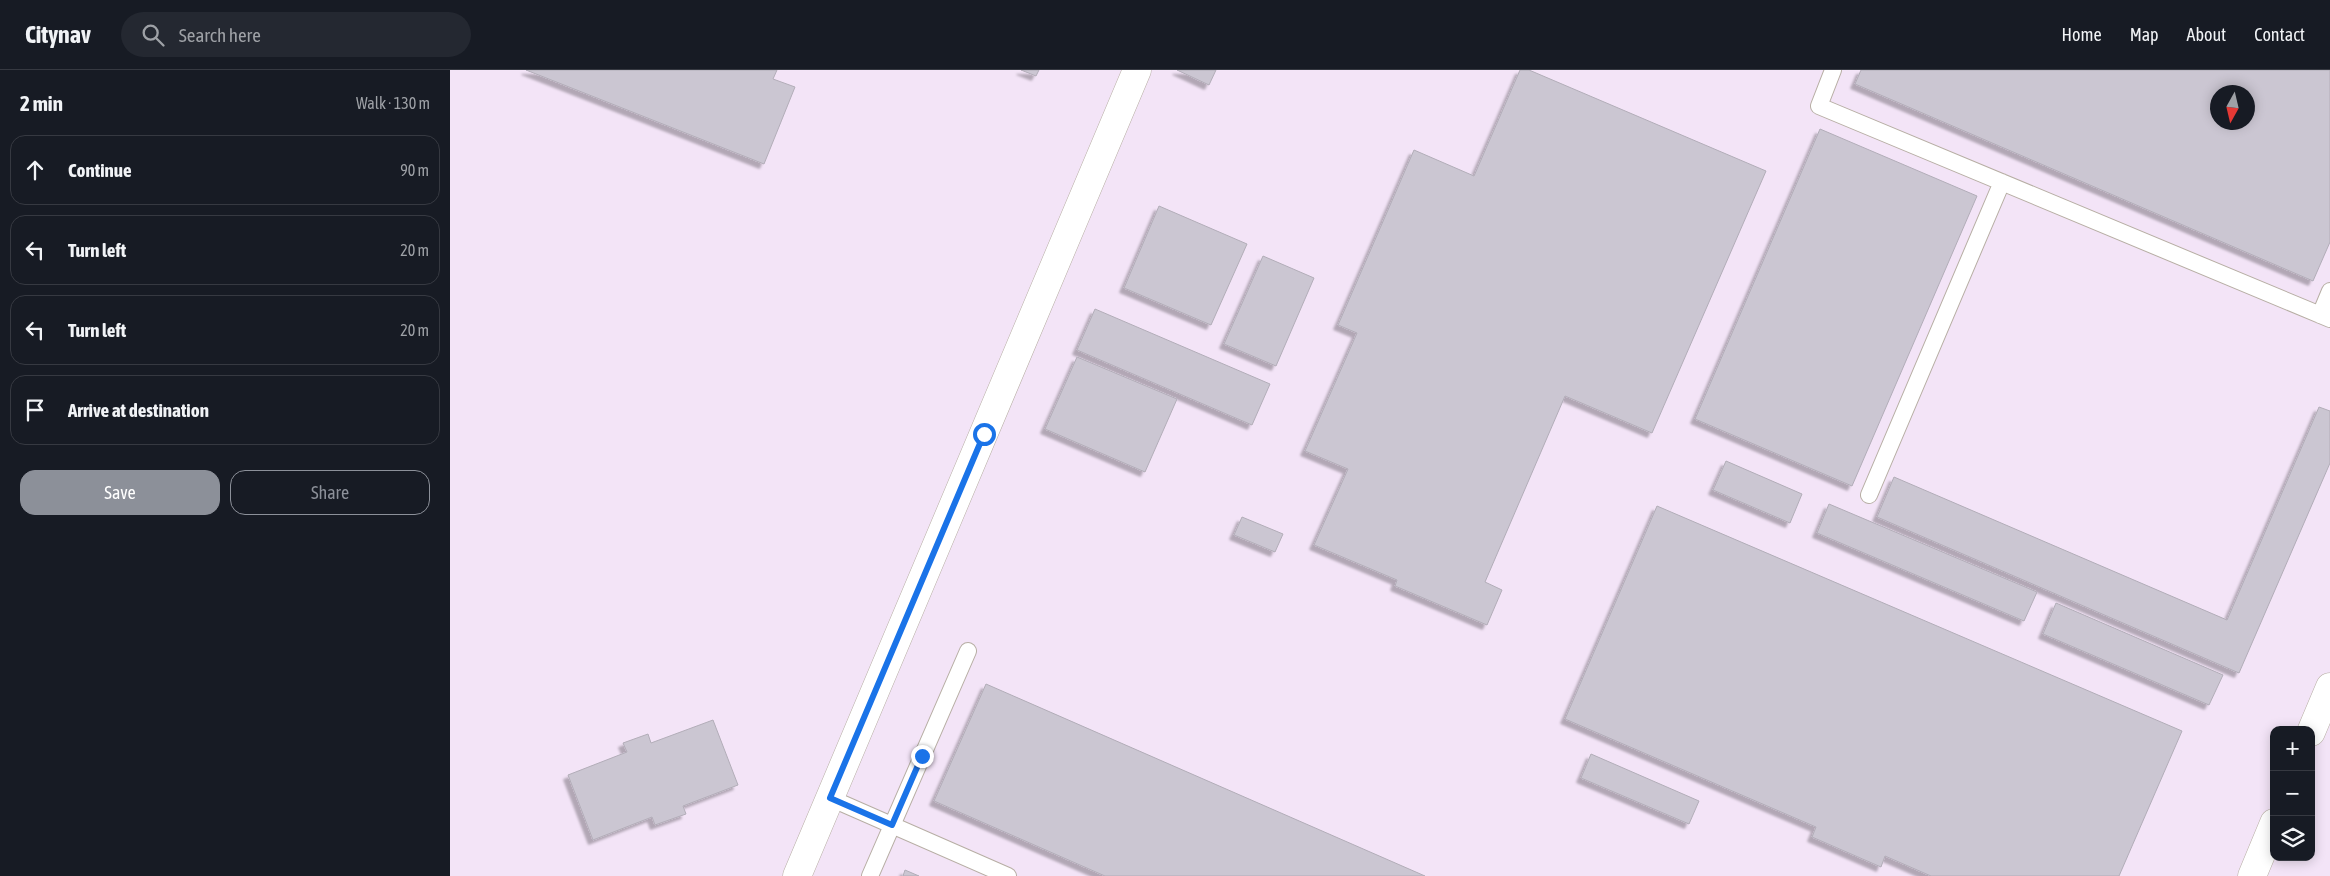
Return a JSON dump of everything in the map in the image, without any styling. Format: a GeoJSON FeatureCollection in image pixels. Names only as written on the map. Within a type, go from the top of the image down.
{"type":"FeatureCollection","features":[{"type":"Feature","properties":{"kind":"street"},"geometry":{"type":"LineString","coordinates":[[797,876],[1137,70]]}},
{"type":"Feature","properties":{"kind":"street"},"geometry":{"type":"LineString","coordinates":[[2313,726],[2330,686]]}},
{"type":"Feature","properties":{"kind":"street"},"geometry":{"type":"LineString","coordinates":[[2252,876],[2270,833]]}},
{"type":"Feature","properties":{"kind":"lane"},"geometry":{"type":"LineString","coordinates":[[1833,70],[1819,106],[2325,317],[2330,291]]}},
{"type":"Feature","properties":{"kind":"lane"},"geometry":{"type":"LineString","coordinates":[[1869,496],[2002,182]]}},
{"type":"Feature","properties":{"kind":"lane"},"geometry":{"type":"LineString","coordinates":[[870,876],[968,651]]}},
{"type":"Feature","properties":{"kind":"lane"},"geometry":{"type":"LineString","coordinates":[[830,798],[1008,876]]}},
{"type":"Feature","properties":{"kind":"shaded area"},"geometry":{"type":"Polygon","coordinates":[[[450,70],[2330,70],[2330,876],[450,876],[450,70]]]}},
{"type":"Feature","properties":{"kind":"building"},"geometry":{"type":"Polygon","coordinates":[[[526,70],[777,70],[773,79],[795,87],[764,164],[526,70]]]}},
{"type":"Feature","properties":{"kind":"building"},"geometry":{"type":"Polygon","coordinates":[[[1021,70],[1039,70],[1036,76],[1021,70]]]}},
{"type":"Feature","properties":{"kind":"building"},"geometry":{"type":"Polygon","coordinates":[[[1177,70],[1216,70],[1209,85],[1177,70]]]}},
{"type":"Feature","properties":{"kind":"building"},"geometry":{"type":"Polygon","coordinates":[[[1520,70],[1529,70],[1766,171],[1652,433],[1565,396],[1485,582],[1502,590],[1487,625],[1395,586],[1397,580],[1314,545],[1348,469],[1305,451],[1357,333],[1338,325],[1414,150],[1474,176],[1520,70]]]}},
{"type":"Feature","properties":{"kind":"building"},"geometry":{"type":"Polygon","coordinates":[[[1861,70],[2330,70],[2330,242],[2313,281],[1855,84],[1861,70]]]}},
{"type":"Feature","properties":{"kind":"building"},"geometry":{"type":"Polygon","coordinates":[[[1820,129],[1977,196],[1852,486],[1695,419],[1820,129]]]}},
{"type":"Feature","properties":{"kind":"building"},"geometry":{"type":"Polygon","coordinates":[[[1159,206],[1247,244],[1211,325],[1124,288],[1159,206]]]}},
{"type":"Feature","properties":{"kind":"building"},"geometry":{"type":"Polygon","coordinates":[[[1263,256],[1314,278],[1276,366],[1224,344],[1263,256]]]}},
{"type":"Feature","properties":{"kind":"building"},"geometry":{"type":"Polygon","coordinates":[[[1095,309],[1270,384],[1252,425],[1077,350],[1095,309]]]}},
{"type":"Feature","properties":{"kind":"building"},"geometry":{"type":"Polygon","coordinates":[[[1077,357],[1177,399],[1145,472],[1045,429],[1077,357]]]}},
{"type":"Feature","properties":{"kind":"building"},"geometry":{"type":"Polygon","coordinates":[[[2319,407],[2330,411],[2330,463],[2239,673],[1877,517],[1894,477],[2227,620],[2319,407]]]}},
{"type":"Feature","properties":{"kind":"building"},"geometry":{"type":"Polygon","coordinates":[[[1726,461],[1802,494],[1790,523],[1713,490],[1726,461]]]}},
{"type":"Feature","properties":{"kind":"building"},"geometry":{"type":"Polygon","coordinates":[[[1829,504],[2037,592],[2024,621],[1817,533],[1829,504]]]}},
{"type":"Feature","properties":{"kind":"building"},"geometry":{"type":"Polygon","coordinates":[[[1657,506],[2182,731],[2119,876],[1931,876],[1885,856],[1881,867],[1812,837],[1816,827],[1565,719],[1657,506]]]}},
{"type":"Feature","properties":{"kind":"building"},"geometry":{"type":"Polygon","coordinates":[[[1242,517],[1283,534],[1275,552],[1234,535],[1242,517]]]}},
{"type":"Feature","properties":{"kind":"building"},"geometry":{"type":"Polygon","coordinates":[[[2056,603],[2223,675],[2209,705],[2043,634],[2056,603]]]}},
{"type":"Feature","properties":{"kind":"building"},"geometry":{"type":"Polygon","coordinates":[[[986,684],[1425,876],[1105,876],[934,801],[986,684]]]}},
{"type":"Feature","properties":{"kind":"building"},"geometry":{"type":"Polygon","coordinates":[[[713,720],[738,785],[683,806],[686,814],[655,825],[652,817],[593,840],[568,775],[627,752],[623,743],[648,734],[651,743],[713,720]]]}},
{"type":"Feature","properties":{"kind":"building"},"geometry":{"type":"Polygon","coordinates":[[[1591,754],[1699,801],[1689,824],[1581,778],[1591,754]]]}},
{"type":"Feature","properties":{"kind":"building"},"geometry":{"type":"Polygon","coordinates":[[[905,870],[919,876],[903,876],[905,870]]]}},
{"type":"Feature","properties":{"kind":"route"},"geometry":{"type":"LineString","coordinates":[[922,756],[892,825],[830,798],[984,434]]}}]}
